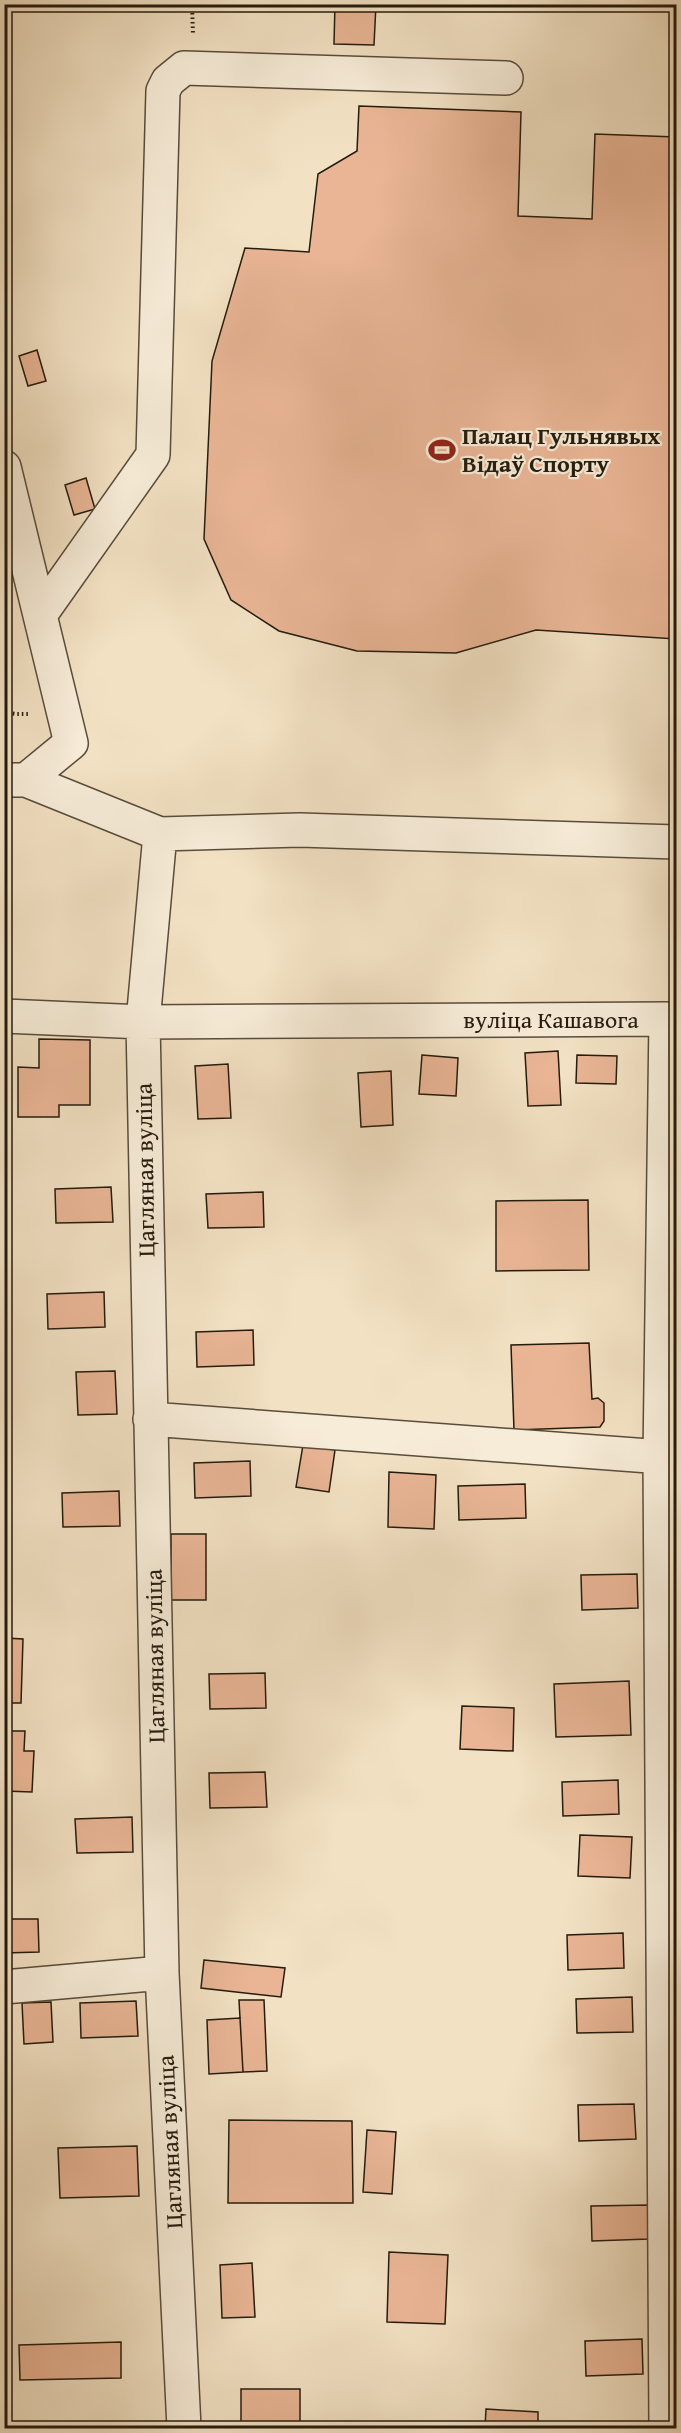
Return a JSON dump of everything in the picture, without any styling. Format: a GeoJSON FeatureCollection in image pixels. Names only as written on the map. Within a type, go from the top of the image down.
{"type":"FeatureCollection","features":[{"type":"Feature","properties":{"kind":"street"},"geometry":{"type":"LineString","coordinates":[[40,615],[153,455],[163,91],[168,81],[184,68],[506,78]]}},
{"type":"Feature","properties":{"kind":"street"},"geometry":{"type":"LineString","coordinates":[[4,467],[71,743],[15,780]]}},
{"type":"Feature","properties":{"kind":"street"},"geometry":{"type":"LineString","coordinates":[[15,780],[160,834],[300,830],[676,842]]}},
{"type":"Feature","properties":{"kind":"street","name":"Цагляная вуліца"},"geometry":{"type":"LineString","coordinates":[[160,834],[143,1022],[162,1973],[184,2428]]}},
{"type":"Feature","properties":{"kind":"street"},"geometry":{"type":"LineString","coordinates":[[4,1016],[143,1022]]}},
{"type":"Feature","properties":{"kind":"street","name":"вуліца Кашавога"},"geometry":{"type":"LineString","coordinates":[[143,1022],[671,1018],[666,2428]]}},
{"type":"Feature","properties":{"kind":"street"},"geometry":{"type":"LineString","coordinates":[[150,1419],[668,1457]]}},
{"type":"Feature","properties":{"kind":"street"},"geometry":{"type":"LineString","coordinates":[[4,1986],[162,1973]]}},
{"type":"Feature","properties":{"kind":"building"},"geometry":{"type":"Polygon","coordinates":[[[335,4],[376,4],[374,45],[334,44],[335,4]]]}},
{"type":"Feature","properties":{"kind":"building","name":"Палац Гульнявых Відаў Спорту"},"geometry":{"type":"Polygon","coordinates":[[[359,106],[521,112],[518,216],[592,219],[595,134],[676,137],[676,639],[536,630],[456,653],[357,651],[279,631],[231,600],[204,539],[212,361],[245,248],[309,252],[318,174],[357,151],[359,106]]]}},
{"type":"Feature","properties":{"kind":"building"},"geometry":{"type":"Polygon","coordinates":[[[37,350],[46,381],[28,386],[19,356],[37,350]]]}},
{"type":"Feature","properties":{"kind":"building"},"geometry":{"type":"Polygon","coordinates":[[[86,478],[95,509],[74,515],[65,485],[86,478]]]}},
{"type":"Feature","properties":{"kind":"building"},"geometry":{"type":"Polygon","coordinates":[[[39,1039],[90,1040],[90,1105],[59,1105],[59,1117],[18,1117],[18,1067],[39,1068],[39,1039]]]}},
{"type":"Feature","properties":{"kind":"building"},"geometry":{"type":"Polygon","coordinates":[[[558,1051],[561,1105],[528,1106],[525,1053],[558,1051]]]}},
{"type":"Feature","properties":{"kind":"building"},"geometry":{"type":"Polygon","coordinates":[[[422,1055],[458,1058],[456,1096],[419,1094],[422,1055]]]}},
{"type":"Feature","properties":{"kind":"building"},"geometry":{"type":"Polygon","coordinates":[[[577,1055],[617,1056],[616,1084],[576,1083],[577,1055]]]}},
{"type":"Feature","properties":{"kind":"building"},"geometry":{"type":"Polygon","coordinates":[[[228,1064],[231,1118],[198,1119],[195,1066],[228,1064]]]}},
{"type":"Feature","properties":{"kind":"building"},"geometry":{"type":"Polygon","coordinates":[[[391,1071],[393,1125],[361,1127],[358,1073],[391,1071]]]}},
{"type":"Feature","properties":{"kind":"building"},"geometry":{"type":"Polygon","coordinates":[[[111,1187],[113,1222],[56,1223],[55,1189],[111,1187]]]}},
{"type":"Feature","properties":{"kind":"building"},"geometry":{"type":"Polygon","coordinates":[[[263,1192],[264,1227],[208,1228],[206,1194],[263,1192]]]}},
{"type":"Feature","properties":{"kind":"building"},"geometry":{"type":"Polygon","coordinates":[[[588,1200],[589,1270],[496,1271],[496,1201],[588,1200]]]}},
{"type":"Feature","properties":{"kind":"building"},"geometry":{"type":"Polygon","coordinates":[[[104,1292],[105,1327],[48,1329],[47,1294],[104,1292]]]}},
{"type":"Feature","properties":{"kind":"building"},"geometry":{"type":"Polygon","coordinates":[[[253,1330],[254,1365],[197,1367],[196,1332],[253,1330]]]}},
{"type":"Feature","properties":{"kind":"building"},"geometry":{"type":"Polygon","coordinates":[[[589,1343],[592,1399],[598,1398],[604,1403],[604,1421],[600,1427],[514,1430],[511,1345],[589,1343]]]}},
{"type":"Feature","properties":{"kind":"building"},"geometry":{"type":"Polygon","coordinates":[[[115,1371],[117,1414],[78,1415],[76,1372],[115,1371]]]}},
{"type":"Feature","properties":{"kind":"building"},"geometry":{"type":"Polygon","coordinates":[[[303,1445],[335,1450],[329,1492],[296,1487],[303,1445]]]}},
{"type":"Feature","properties":{"kind":"building"},"geometry":{"type":"Polygon","coordinates":[[[250,1461],[251,1496],[195,1498],[194,1463],[250,1461]]]}},
{"type":"Feature","properties":{"kind":"building"},"geometry":{"type":"Polygon","coordinates":[[[389,1472],[436,1475],[434,1529],[388,1527],[389,1472]]]}},
{"type":"Feature","properties":{"kind":"building"},"geometry":{"type":"Polygon","coordinates":[[[525,1484],[526,1518],[459,1520],[458,1486],[525,1484]]]}},
{"type":"Feature","properties":{"kind":"building"},"geometry":{"type":"Polygon","coordinates":[[[119,1491],[120,1526],[63,1527],[62,1493],[119,1491]]]}},
{"type":"Feature","properties":{"kind":"building"},"geometry":{"type":"Polygon","coordinates":[[[171,1534],[206,1534],[206,1600],[171,1600],[171,1534]]]}},
{"type":"Feature","properties":{"kind":"building"},"geometry":{"type":"Polygon","coordinates":[[[637,1574],[638,1608],[582,1610],[581,1575],[637,1574]]]}},
{"type":"Feature","properties":{"kind":"building"},"geometry":{"type":"Polygon","coordinates":[[[4,1608],[5,1638],[23,1639],[21,1703],[4,1703],[4,1608]]]}},
{"type":"Feature","properties":{"kind":"building"},"geometry":{"type":"Polygon","coordinates":[[[265,1673],[266,1708],[210,1709],[209,1674],[265,1673]]]}},
{"type":"Feature","properties":{"kind":"building"},"geometry":{"type":"Polygon","coordinates":[[[629,1681],[631,1735],[556,1737],[554,1684],[629,1681]]]}},
{"type":"Feature","properties":{"kind":"building"},"geometry":{"type":"Polygon","coordinates":[[[462,1706],[514,1708],[513,1751],[460,1749],[462,1706]]]}},
{"type":"Feature","properties":{"kind":"building"},"geometry":{"type":"Polygon","coordinates":[[[4,1731],[25,1731],[24,1751],[34,1751],[32,1792],[4,1791],[4,1731]]]}},
{"type":"Feature","properties":{"kind":"building"},"geometry":{"type":"Polygon","coordinates":[[[265,1772],[267,1807],[210,1808],[209,1773],[265,1772]]]}},
{"type":"Feature","properties":{"kind":"building"},"geometry":{"type":"Polygon","coordinates":[[[618,1780],[619,1814],[563,1816],[562,1782],[618,1780]]]}},
{"type":"Feature","properties":{"kind":"building"},"geometry":{"type":"Polygon","coordinates":[[[132,1817],[133,1852],[77,1853],[75,1819],[132,1817]]]}},
{"type":"Feature","properties":{"kind":"building"},"geometry":{"type":"Polygon","coordinates":[[[580,1835],[632,1837],[630,1878],[578,1876],[580,1835]]]}},
{"type":"Feature","properties":{"kind":"building"},"geometry":{"type":"Polygon","coordinates":[[[4,1919],[38,1919],[39,1952],[4,1953],[4,1919]]]}},
{"type":"Feature","properties":{"kind":"building"},"geometry":{"type":"Polygon","coordinates":[[[623,1933],[624,1968],[568,1970],[567,1935],[623,1933]]]}},
{"type":"Feature","properties":{"kind":"building"},"geometry":{"type":"Polygon","coordinates":[[[204,1960],[285,1968],[281,1997],[201,1988],[204,1960]]]}},
{"type":"Feature","properties":{"kind":"building"},"geometry":{"type":"Polygon","coordinates":[[[632,1997],[633,2032],[577,2033],[576,1999],[632,1997]]]}},
{"type":"Feature","properties":{"kind":"building"},"geometry":{"type":"Polygon","coordinates":[[[239,2000],[264,2000],[267,2071],[243,2072],[239,2000]]]}},
{"type":"Feature","properties":{"kind":"building"},"geometry":{"type":"Polygon","coordinates":[[[136,2001],[138,2036],[81,2038],[80,2003],[136,2001]]]}},
{"type":"Feature","properties":{"kind":"building"},"geometry":{"type":"Polygon","coordinates":[[[51,2002],[53,2042],[24,2044],[22,2003],[51,2002]]]}},
{"type":"Feature","properties":{"kind":"building"},"geometry":{"type":"Polygon","coordinates":[[[240,2018],[243,2072],[209,2074],[207,2020],[240,2018]]]}},
{"type":"Feature","properties":{"kind":"building"},"geometry":{"type":"Polygon","coordinates":[[[634,2104],[636,2139],[579,2141],[578,2105],[634,2104]]]}},
{"type":"Feature","properties":{"kind":"building"},"geometry":{"type":"Polygon","coordinates":[[[229,2120],[352,2121],[353,2203],[228,2203],[229,2120]]]}},
{"type":"Feature","properties":{"kind":"building"},"geometry":{"type":"Polygon","coordinates":[[[367,2130],[396,2132],[392,2194],[363,2192],[367,2130]]]}},
{"type":"Feature","properties":{"kind":"building"},"geometry":{"type":"Polygon","coordinates":[[[137,2146],[139,2196],[60,2198],[58,2148],[137,2146]]]}},
{"type":"Feature","properties":{"kind":"building"},"geometry":{"type":"Polygon","coordinates":[[[648,2205],[649,2239],[592,2241],[591,2206],[648,2205]]]}},
{"type":"Feature","properties":{"kind":"building"},"geometry":{"type":"Polygon","coordinates":[[[389,2252],[448,2255],[445,2324],[387,2322],[389,2252]]]}},
{"type":"Feature","properties":{"kind":"building"},"geometry":{"type":"Polygon","coordinates":[[[252,2263],[255,2317],[222,2318],[220,2265],[252,2263]]]}},
{"type":"Feature","properties":{"kind":"building"},"geometry":{"type":"Polygon","coordinates":[[[642,2339],[643,2374],[586,2376],[585,2341],[642,2339]]]}},
{"type":"Feature","properties":{"kind":"building"},"geometry":{"type":"Polygon","coordinates":[[[121,2342],[121,2378],[20,2380],[19,2345],[121,2342]]]}},
{"type":"Feature","properties":{"kind":"building"},"geometry":{"type":"Polygon","coordinates":[[[241,2389],[300,2389],[300,2428],[241,2428],[241,2389]]]}},
{"type":"Feature","properties":{"kind":"building"},"geometry":{"type":"Polygon","coordinates":[[[486,2409],[538,2412],[538,2428],[485,2428],[486,2409]]]}},
{"type":"Feature","properties":{"kind":"place","name":"Палац Гульнявых Відаў Спорту"},"geometry":{"type":"Point","coordinates":[442,450]}}]}
